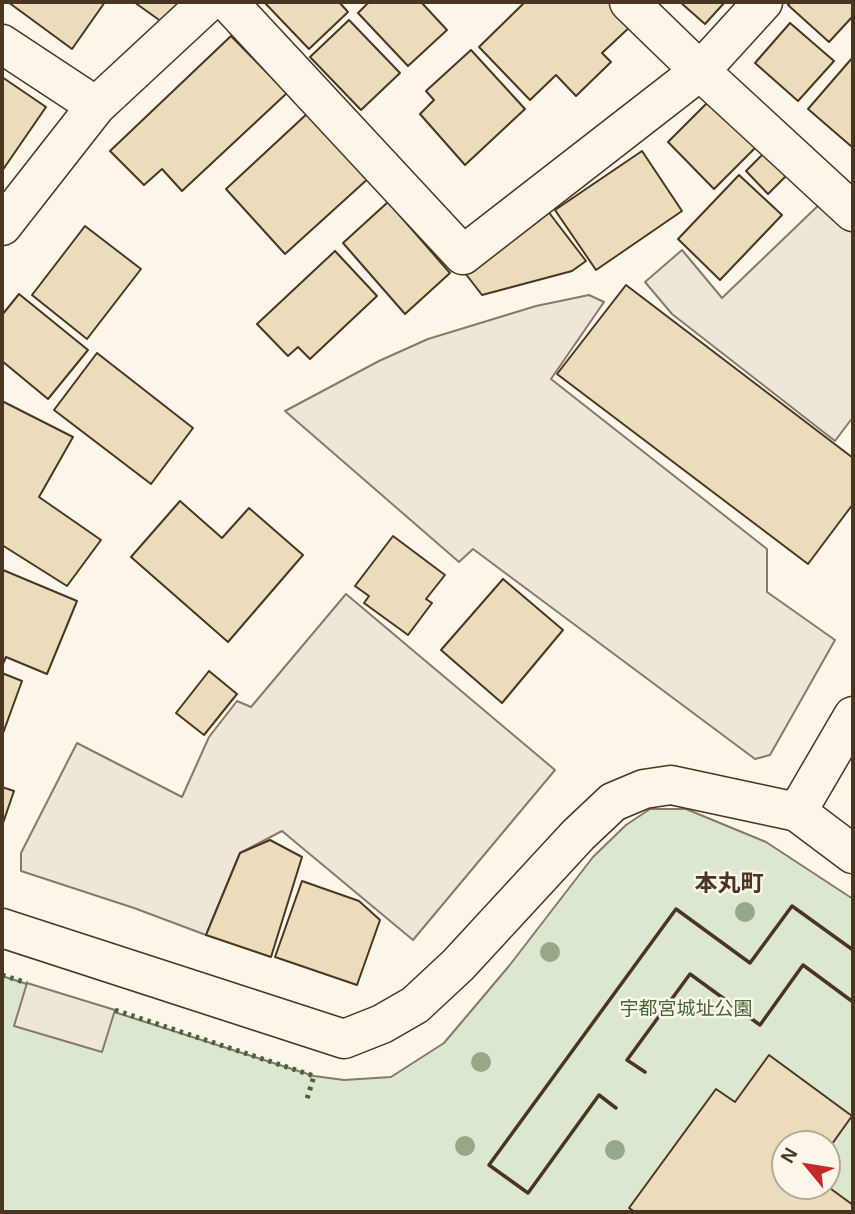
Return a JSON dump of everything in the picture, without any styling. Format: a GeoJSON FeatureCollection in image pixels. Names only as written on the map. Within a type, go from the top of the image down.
{"type":"FeatureCollection","features":[{"type":"Feature","properties":{"kind":"street"},"geometry":{"type":"LineString","coordinates":[[2,226],[96,106],[208,2]]}},
{"type":"Feature","properties":{"kind":"street"},"geometry":{"type":"LineString","coordinates":[[228,2],[463,255],[700,71],[762,2]]}},
{"type":"Feature","properties":{"kind":"street"},"geometry":{"type":"LineString","coordinates":[[629,2],[853,212]]}},
{"type":"Feature","properties":{"kind":"street"},"geometry":{"type":"LineString","coordinates":[[2,44],[96,106]]}},
{"type":"Feature","properties":{"kind":"street"},"geometry":{"type":"LineString","coordinates":[[797,812],[853,716]]}},
{"type":"Feature","properties":{"kind":"street"},"geometry":{"type":"LineString","coordinates":[[2,928],[344,1039],[382,1024],[415,1005],[458,965],[578,835],[613,802],[644,789],[671,785],[797,812],[853,854]]}},
{"type":"Feature","properties":{"kind":"green space","name":"宇都宮城址公園"},"geometry":{"type":"Polygon","coordinates":[[[650,809],[686,809],[766,842],[853,899],[853,1212],[2,1212],[2,976],[314,1076],[344,1080],[391,1077],[444,1043],[509,966],[593,857],[626,825],[650,809]]]}},
{"type":"Feature","properties":{"kind":"shaded area"},"geometry":{"type":"Polygon","coordinates":[[[825,199],[853,225],[853,417],[835,441],[672,314],[645,282],[682,250],[722,298],[825,199]]]}},
{"type":"Feature","properties":{"kind":"shaded area"},"geometry":{"type":"Polygon","coordinates":[[[589,295],[604,302],[551,379],[767,549],[767,592],[835,640],[770,755],[755,759],[473,549],[459,562],[285,411],[379,361],[428,339],[536,306],[589,295]]]}},
{"type":"Feature","properties":{"kind":"shaded area"},"geometry":{"type":"Polygon","coordinates":[[[346,594],[555,770],[413,940],[282,831],[240,853],[206,935],[21,871],[21,853],[77,743],[182,797],[209,737],[237,701],[251,707],[346,594]]]}},
{"type":"Feature","properties":{"kind":"shaded area"},"geometry":{"type":"Polygon","coordinates":[[[27,983],[115,1010],[102,1052],[14,1026],[27,983]]]}},
{"type":"Feature","properties":{"kind":"building"},"geometry":{"type":"Polygon","coordinates":[[[8,2],[105,2],[72,49],[8,2]]]}},
{"type":"Feature","properties":{"kind":"building"},"geometry":{"type":"Polygon","coordinates":[[[134,2],[192,2],[169,27],[134,2]]]}},
{"type":"Feature","properties":{"kind":"building"},"geometry":{"type":"Polygon","coordinates":[[[264,2],[339,2],[348,12],[309,49],[264,2]]]}},
{"type":"Feature","properties":{"kind":"building"},"geometry":{"type":"Polygon","coordinates":[[[369,2],[421,2],[447,30],[408,66],[358,13],[369,2]]]}},
{"type":"Feature","properties":{"kind":"building"},"geometry":{"type":"Polygon","coordinates":[[[525,2],[610,2],[632,25],[602,53],[611,62],[576,96],[556,75],[530,100],[479,47],[525,2]]]}},
{"type":"Feature","properties":{"kind":"building"},"geometry":{"type":"Polygon","coordinates":[[[680,2],[725,2],[705,24],[680,2]]]}},
{"type":"Feature","properties":{"kind":"building"},"geometry":{"type":"Polygon","coordinates":[[[791,2],[853,2],[853,16],[829,42],[788,5],[791,2]]]}},
{"type":"Feature","properties":{"kind":"building"},"geometry":{"type":"Polygon","coordinates":[[[349,20],[400,73],[361,110],[310,57],[349,20]]]}},
{"type":"Feature","properties":{"kind":"building"},"geometry":{"type":"Polygon","coordinates":[[[790,23],[834,61],[798,101],[755,63],[790,23]]]}},
{"type":"Feature","properties":{"kind":"building"},"geometry":{"type":"Polygon","coordinates":[[[231,36],[287,93],[182,191],[162,169],[144,185],[110,151],[231,36]]]}},
{"type":"Feature","properties":{"kind":"building"},"geometry":{"type":"Polygon","coordinates":[[[471,50],[525,109],[465,165],[420,114],[434,100],[426,91],[471,50]]]}},
{"type":"Feature","properties":{"kind":"building"},"geometry":{"type":"Polygon","coordinates":[[[853,57],[853,146],[852,147],[808,109],[853,57]]]}},
{"type":"Feature","properties":{"kind":"building"},"geometry":{"type":"Polygon","coordinates":[[[2,77],[46,107],[2,171],[2,77]]]}},
{"type":"Feature","properties":{"kind":"building"},"geometry":{"type":"Polygon","coordinates":[[[709,101],[756,147],[714,189],[668,142],[709,101]]]}},
{"type":"Feature","properties":{"kind":"building"},"geometry":{"type":"Polygon","coordinates":[[[310,111],[371,176],[285,254],[226,189],[310,111]]]}},
{"type":"Feature","properties":{"kind":"building"},"geometry":{"type":"Polygon","coordinates":[[[642,151],[682,211],[596,270],[555,210],[642,151]]]}},
{"type":"Feature","properties":{"kind":"building"},"geometry":{"type":"Polygon","coordinates":[[[766,151],[788,174],[768,194],[746,171],[766,151]]]}},
{"type":"Feature","properties":{"kind":"building"},"geometry":{"type":"Polygon","coordinates":[[[739,175],[782,215],[720,280],[678,239],[739,175]]]}},
{"type":"Feature","properties":{"kind":"building"},"geometry":{"type":"Polygon","coordinates":[[[388,202],[450,273],[405,314],[343,243],[388,202]]]}},
{"type":"Feature","properties":{"kind":"building"},"geometry":{"type":"Polygon","coordinates":[[[547,210],[586,261],[572,271],[482,295],[465,273],[547,210]]]}},
{"type":"Feature","properties":{"kind":"building"},"geometry":{"type":"Polygon","coordinates":[[[85,226],[141,269],[87,339],[32,295],[85,226]]]}},
{"type":"Feature","properties":{"kind":"building"},"geometry":{"type":"Polygon","coordinates":[[[335,251],[377,296],[310,359],[298,347],[288,356],[257,324],[335,251]]]}},
{"type":"Feature","properties":{"kind":"building"},"geometry":{"type":"Polygon","coordinates":[[[626,285],[853,458],[853,504],[808,564],[557,374],[626,285]]]}},
{"type":"Feature","properties":{"kind":"building"},"geometry":{"type":"Polygon","coordinates":[[[19,294],[88,350],[48,399],[2,361],[2,315],[19,294]]]}},
{"type":"Feature","properties":{"kind":"building"},"geometry":{"type":"Polygon","coordinates":[[[97,353],[193,428],[151,484],[54,410],[97,353]]]}},
{"type":"Feature","properties":{"kind":"building"},"geometry":{"type":"Polygon","coordinates":[[[2,401],[73,437],[39,497],[101,540],[67,586],[2,545],[2,401]]]}},
{"type":"Feature","properties":{"kind":"building"},"geometry":{"type":"Polygon","coordinates":[[[180,501],[222,538],[249,508],[303,555],[228,642],[131,557],[180,501]]]}},
{"type":"Feature","properties":{"kind":"building"},"geometry":{"type":"Polygon","coordinates":[[[393,536],[445,575],[426,599],[432,603],[408,635],[364,603],[369,596],[355,586],[393,536]]]}},
{"type":"Feature","properties":{"kind":"building"},"geometry":{"type":"Polygon","coordinates":[[[3,570],[77,601],[47,674],[6,657],[2,666],[3,570]]]}},
{"type":"Feature","properties":{"kind":"building"},"geometry":{"type":"Polygon","coordinates":[[[503,579],[563,630],[502,703],[441,650],[503,579]]]}},
{"type":"Feature","properties":{"kind":"building"},"geometry":{"type":"Polygon","coordinates":[[[209,671],[237,694],[204,735],[176,713],[209,671]]]}},
{"type":"Feature","properties":{"kind":"building"},"geometry":{"type":"Polygon","coordinates":[[[2,673],[22,681],[2,736],[2,673]]]}},
{"type":"Feature","properties":{"kind":"building"},"geometry":{"type":"Polygon","coordinates":[[[2,787],[14,791],[2,826],[2,787]]]}},
{"type":"Feature","properties":{"kind":"building"},"geometry":{"type":"Polygon","coordinates":[[[270,840],[302,857],[271,957],[206,935],[240,853],[270,840]]]}},
{"type":"Feature","properties":{"kind":"building"},"geometry":{"type":"Polygon","coordinates":[[[302,881],[359,901],[380,920],[357,985],[275,957],[302,881]]]}},
{"type":"Feature","properties":{"kind":"building"},"geometry":{"type":"Polygon","coordinates":[[[769,1055],[852,1116],[841,1131],[771,1130],[771,1200],[841,1200],[841,1196],[853,1205],[853,1212],[635,1212],[629,1208],[716,1089],[735,1102],[769,1055]]]}},
{"type":"Feature","properties":{"kind":"hedge"},"geometry":{"type":"LineString","coordinates":[[2,975],[27,983]]}},
{"type":"Feature","properties":{"kind":"hedge"},"geometry":{"type":"LineString","coordinates":[[115,1010],[314,1076],[307,1099]]}},
{"type":"Feature","properties":{"kind":"wall"},"geometry":{"type":"LineString","coordinates":[[616,1108],[599,1095],[528,1193],[489,1165],[676,909],[750,963],[792,906],[853,950]]}},
{"type":"Feature","properties":{"kind":"wall"},"geometry":{"type":"LineString","coordinates":[[645,1072],[627,1060],[690,974],[760,1025],[803,965],[853,1002]]}},
{"type":"Feature","properties":{"kind":"district","name":"本丸町"},"geometry":{"type":"Point","coordinates":[729,885]}}]}
